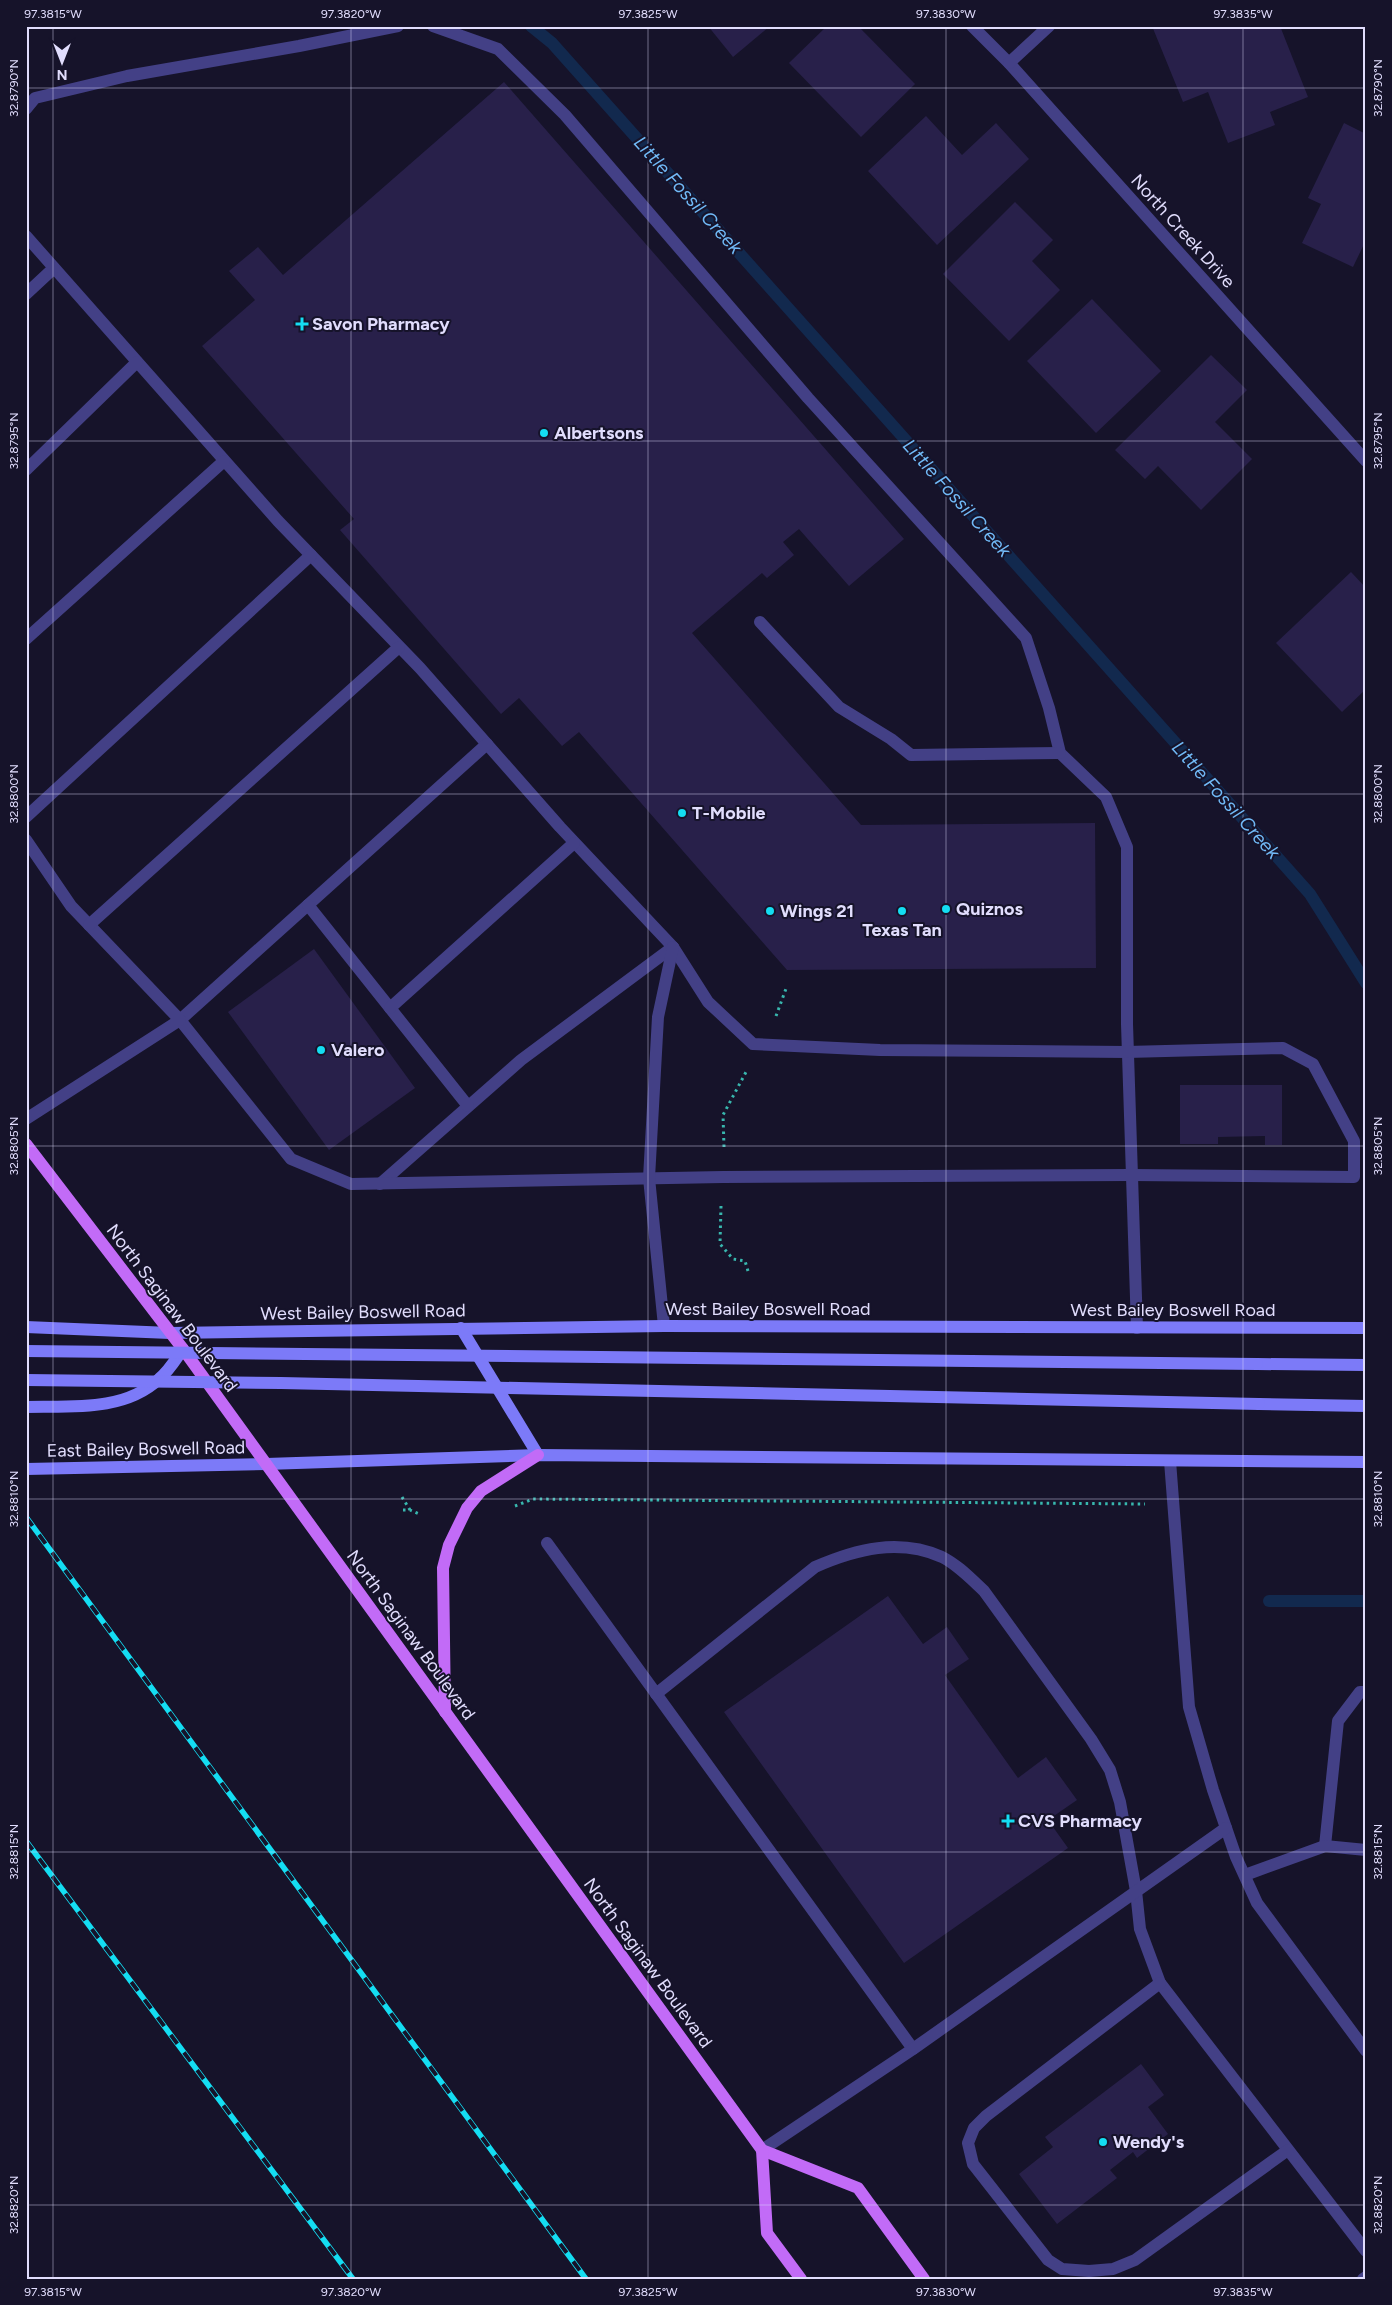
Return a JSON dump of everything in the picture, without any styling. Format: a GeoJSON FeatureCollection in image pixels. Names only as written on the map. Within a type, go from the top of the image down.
{"type":"FeatureCollection","features":[{"type":"Feature","properties":{"kind":"main road","name":"North Saginaw Boulevard"},"geometry":{"type":"LineString","coordinates":[[26,1144],[170,1333],[188,1351],[266,1464],[762,2150]]}},
{"type":"Feature","properties":{"kind":"main road","name":"West Bailey Boswell Road"},"geometry":{"type":"LineString","coordinates":[[170,1333],[664,1326],[1366,1328]]}},
{"type":"Feature","properties":{"kind":"main road"},"geometry":{"type":"LineString","coordinates":[[26,1327],[170,1333]]}},
{"type":"Feature","properties":{"kind":"main road"},"geometry":{"type":"LineString","coordinates":[[461,1328],[538,1455]]}},
{"type":"Feature","properties":{"kind":"main road"},"geometry":{"type":"LineString","coordinates":[[26,1407],[99,1406],[120,1400],[141,1391],[159,1380],[188,1351]]}},
{"type":"Feature","properties":{"kind":"main road"},"geometry":{"type":"LineString","coordinates":[[26,1352],[188,1351],[1366,1365]]}},
{"type":"Feature","properties":{"kind":"main road"},"geometry":{"type":"LineString","coordinates":[[26,1380],[219,1382],[1366,1406]]}},
{"type":"Feature","properties":{"kind":"main road"},"geometry":{"type":"LineString","coordinates":[[445,1712],[443,1568],[449,1545],[467,1508],[482,1491],[538,1455]]}},
{"type":"Feature","properties":{"kind":"main road"},"geometry":{"type":"LineString","coordinates":[[266,1464],[538,1455],[1366,1462]]}},
{"type":"Feature","properties":{"kind":"main road","name":"East Bailey Boswell Road"},"geometry":{"type":"LineString","coordinates":[[26,1469],[266,1464]]}},
{"type":"Feature","properties":{"kind":"main road"},"geometry":{"type":"LineString","coordinates":[[800,2279],[767,2233],[762,2150],[858,2188],[924,2279]]}},
{"type":"Feature","properties":{"kind":"street"},"geometry":{"type":"LineString","coordinates":[[26,109],[35,98],[127,76],[299,46],[398,26]]}},
{"type":"Feature","properties":{"kind":"street"},"geometry":{"type":"LineString","coordinates":[[433,26],[498,49],[565,115],[802,390],[1026,638],[1049,708],[1060,753],[1106,797],[1127,847],[1127,1052],[1137,1328]]}},
{"type":"Feature","properties":{"kind":"street","name":"North Creek Drive"},"geometry":{"type":"LineString","coordinates":[[972,26],[1009,63],[1366,461]]}},
{"type":"Feature","properties":{"kind":"street"},"geometry":{"type":"LineString","coordinates":[[1009,63],[1049,26]]}},
{"type":"Feature","properties":{"kind":"street"},"geometry":{"type":"LineString","coordinates":[[26,236],[224,460],[488,744],[574,843],[673,947],[708,1002],[753,1044],[880,1050],[1127,1052],[1283,1048],[1312,1064],[1354,1141],[1354,1177],[1132,1175],[723,1177],[350,1184],[291,1159],[180,1020],[71,906],[26,840]]}},
{"type":"Feature","properties":{"kind":"street"},"geometry":{"type":"LineString","coordinates":[[26,294],[54,268]]}},
{"type":"Feature","properties":{"kind":"street"},"geometry":{"type":"LineString","coordinates":[[26,470],[137,362]]}},
{"type":"Feature","properties":{"kind":"street"},"geometry":{"type":"LineString","coordinates":[[26,639],[224,460]]}},
{"type":"Feature","properties":{"kind":"street"},"geometry":{"type":"LineString","coordinates":[[26,817],[311,555]]}},
{"type":"Feature","properties":{"kind":"street"},"geometry":{"type":"LineString","coordinates":[[760,622],[839,707],[891,739],[911,756],[1060,753]]}},
{"type":"Feature","properties":{"kind":"street"},"geometry":{"type":"LineString","coordinates":[[89,926],[399,647]]}},
{"type":"Feature","properties":{"kind":"street"},"geometry":{"type":"LineString","coordinates":[[26,1119],[180,1020],[488,744]]}},
{"type":"Feature","properties":{"kind":"street"},"geometry":{"type":"LineString","coordinates":[[390,1008],[574,843]]}},
{"type":"Feature","properties":{"kind":"street"},"geometry":{"type":"LineString","coordinates":[[308,905],[468,1106]]}},
{"type":"Feature","properties":{"kind":"street"},"geometry":{"type":"LineString","coordinates":[[380,1184],[521,1060],[673,947]]}},
{"type":"Feature","properties":{"kind":"street"},"geometry":{"type":"LineString","coordinates":[[664,1326],[649,1178],[658,1017],[673,947]]}},
{"type":"Feature","properties":{"kind":"street"},"geometry":{"type":"LineString","coordinates":[[1170,1461],[1189,1707],[1212,1790],[1257,1903],[1366,2050]]}},
{"type":"Feature","properties":{"kind":"street"},"geometry":{"type":"LineString","coordinates":[[547,1543],[913,2049]]}},
{"type":"Feature","properties":{"kind":"street"},"geometry":{"type":"LineString","coordinates":[[656,1694],[816,1567],[846,1553],[878,1548],[911,1548],[942,1558],[963,1572],[984,1591],[1091,1739],[1110,1770],[1120,1802],[1136,1891],[1140,1929],[1160,1983],[1366,2251]]}},
{"type":"Feature","properties":{"kind":"street"},"geometry":{"type":"LineString","coordinates":[[1325,1846],[1338,1721],[1360,1692],[1366,1692]]}},
{"type":"Feature","properties":{"kind":"street"},"geometry":{"type":"LineString","coordinates":[[762,2150],[913,2049],[1226,1828]]}},
{"type":"Feature","properties":{"kind":"street"},"geometry":{"type":"LineString","coordinates":[[1245,1875],[1325,1846],[1366,1850]]}},
{"type":"Feature","properties":{"kind":"street"},"geometry":{"type":"LineString","coordinates":[[1160,1983],[986,2116],[974,2128],[968,2143],[973,2164],[1048,2260],[1062,2269],[1113,2270],[1135,2260],[1288,2150]]}},
{"type":"Feature","properties":{"kind":"street"},"geometry":{"type":"LineString","coordinates":[[1363,2279],[1366,2276]]}},
{"type":"Feature","properties":{"kind":"path"},"geometry":{"type":"LineString","coordinates":[[748,1271],[745,1261],[733,1259],[720,1244],[724,1148],[723,1114],[776,1016],[787,986]]}},
{"type":"Feature","properties":{"kind":"path"},"geometry":{"type":"LineString","coordinates":[[402,1497],[410,1510]]}},
{"type":"Feature","properties":{"kind":"path"},"geometry":{"type":"LineString","coordinates":[[509,1509],[533,1499],[1173,1505]]}},
{"type":"Feature","properties":{"kind":"path"},"geometry":{"type":"LineString","coordinates":[[403,1510],[410,1510],[419,1514]]}},
{"type":"Feature","properties":{"kind":"building"},"geometry":{"type":"Polygon","coordinates":[[[708,26],[770,26],[733,57],[708,26]]]}},
{"type":"Feature","properties":{"kind":"building"},"geometry":{"type":"Polygon","coordinates":[[[827,26],[858,26],[915,84],[861,137],[789,63],[827,26]]]}},
{"type":"Feature","properties":{"kind":"building"},"geometry":{"type":"Polygon","coordinates":[[[1152,26],[1280,26],[1308,97],[1270,112],[1275,125],[1228,143],[1208,92],[1183,102],[1152,26]]]}},
{"type":"Feature","properties":{"kind":"building","name":"Albertsons"},"geometry":{"type":"Polygon","coordinates":[[[504,82],[904,539],[849,586],[799,529],[783,542],[794,555],[767,578],[762,573],[692,633],[861,825],[1095,823],[1096,968],[787,970],[579,732],[562,746],[519,698],[501,714],[340,530],[354,519],[202,346],[255,300],[229,271],[258,247],[283,275],[504,82]]]}},
{"type":"Feature","properties":{"kind":"building"},"geometry":{"type":"Polygon","coordinates":[[[926,116],[962,155],[996,123],[1029,159],[937,245],[868,171],[926,116]]]}},
{"type":"Feature","properties":{"kind":"building"},"geometry":{"type":"Polygon","coordinates":[[[1344,123],[1366,134],[1366,240],[1353,267],[1302,243],[1321,204],[1308,198],[1344,123]]]}},
{"type":"Feature","properties":{"kind":"building"},"geometry":{"type":"Polygon","coordinates":[[[1015,202],[1053,240],[1032,261],[1060,290],[1009,341],[943,274],[1015,202]]]}},
{"type":"Feature","properties":{"kind":"building"},"geometry":{"type":"Polygon","coordinates":[[[1092,299],[1161,371],[1096,433],[1027,361],[1092,299]]]}},
{"type":"Feature","properties":{"kind":"building"},"geometry":{"type":"Polygon","coordinates":[[[1211,355],[1247,390],[1215,422],[1252,459],[1201,510],[1158,466],[1145,479],[1115,450],[1211,355]]]}},
{"type":"Feature","properties":{"kind":"building"},"geometry":{"type":"Polygon","coordinates":[[[1351,572],[1366,588],[1366,689],[1342,712],[1276,643],[1351,572]]]}},
{"type":"Feature","properties":{"kind":"building","name":"Valero"},"geometry":{"type":"Polygon","coordinates":[[[314,949],[415,1088],[329,1150],[228,1012],[314,949]]]}},
{"type":"Feature","properties":{"kind":"building"},"geometry":{"type":"Polygon","coordinates":[[[1180,1085],[1282,1085],[1282,1145],[1265,1145],[1265,1136],[1218,1137],[1218,1144],[1180,1144],[1180,1085]]]}},
{"type":"Feature","properties":{"kind":"building","name":"CVS Pharmacy"},"geometry":{"type":"Polygon","coordinates":[[[888,1596],[923,1644],[947,1627],[969,1659],[945,1675],[1018,1778],[1046,1757],[1077,1800],[1048,1820],[1068,1848],[904,1963],[724,1712],[888,1596]]]}},
{"type":"Feature","properties":{"kind":"building","name":"Wendy's"},"geometry":{"type":"Polygon","coordinates":[[[1141,2064],[1164,2095],[1148,2107],[1168,2134],[1137,2158],[1133,2152],[1110,2170],[1117,2178],[1057,2224],[1019,2174],[1053,2147],[1045,2137],[1141,2064]]]}},
{"type":"Feature","properties":{"kind":"waterway","name":"Little Fossil Creek"},"geometry":{"type":"LineString","coordinates":[[531,26],[552,43],[1310,894],[1366,983]]}},
{"type":"Feature","properties":{"kind":"waterway"},"geometry":{"type":"LineString","coordinates":[[1269,1601],[1366,1601]]}},
{"type":"Feature","properties":{"kind":"railway"},"geometry":{"type":"LineString","coordinates":[[26,1517],[586,2279]]}},
{"type":"Feature","properties":{"kind":"railway"},"geometry":{"type":"LineString","coordinates":[[26,1841],[353,2279]]}},
{"type":"Feature","properties":{"kind":"place","name":"Savon Pharmacy"},"geometry":{"type":"Point","coordinates":[302,324]}},
{"type":"Feature","properties":{"kind":"place","name":"Albertsons"},"geometry":{"type":"Point","coordinates":[544,433]}},
{"type":"Feature","properties":{"kind":"place","name":"T-Mobile"},"geometry":{"type":"Point","coordinates":[682,813]}},
{"type":"Feature","properties":{"kind":"place","name":"Quiznos"},"geometry":{"type":"Point","coordinates":[946,909]}},
{"type":"Feature","properties":{"kind":"place","name":"Wings 21"},"geometry":{"type":"Point","coordinates":[770,911]}},
{"type":"Feature","properties":{"kind":"place","name":"Texas Tan"},"geometry":{"type":"Point","coordinates":[902,911]}},
{"type":"Feature","properties":{"kind":"place","name":"Valero"},"geometry":{"type":"Point","coordinates":[321,1050]}},
{"type":"Feature","properties":{"kind":"place","name":"CVS Pharmacy"},"geometry":{"type":"Point","coordinates":[1008,1821]}},
{"type":"Feature","properties":{"kind":"place","name":"Wendy's"},"geometry":{"type":"Point","coordinates":[1103,2142]}}]}
